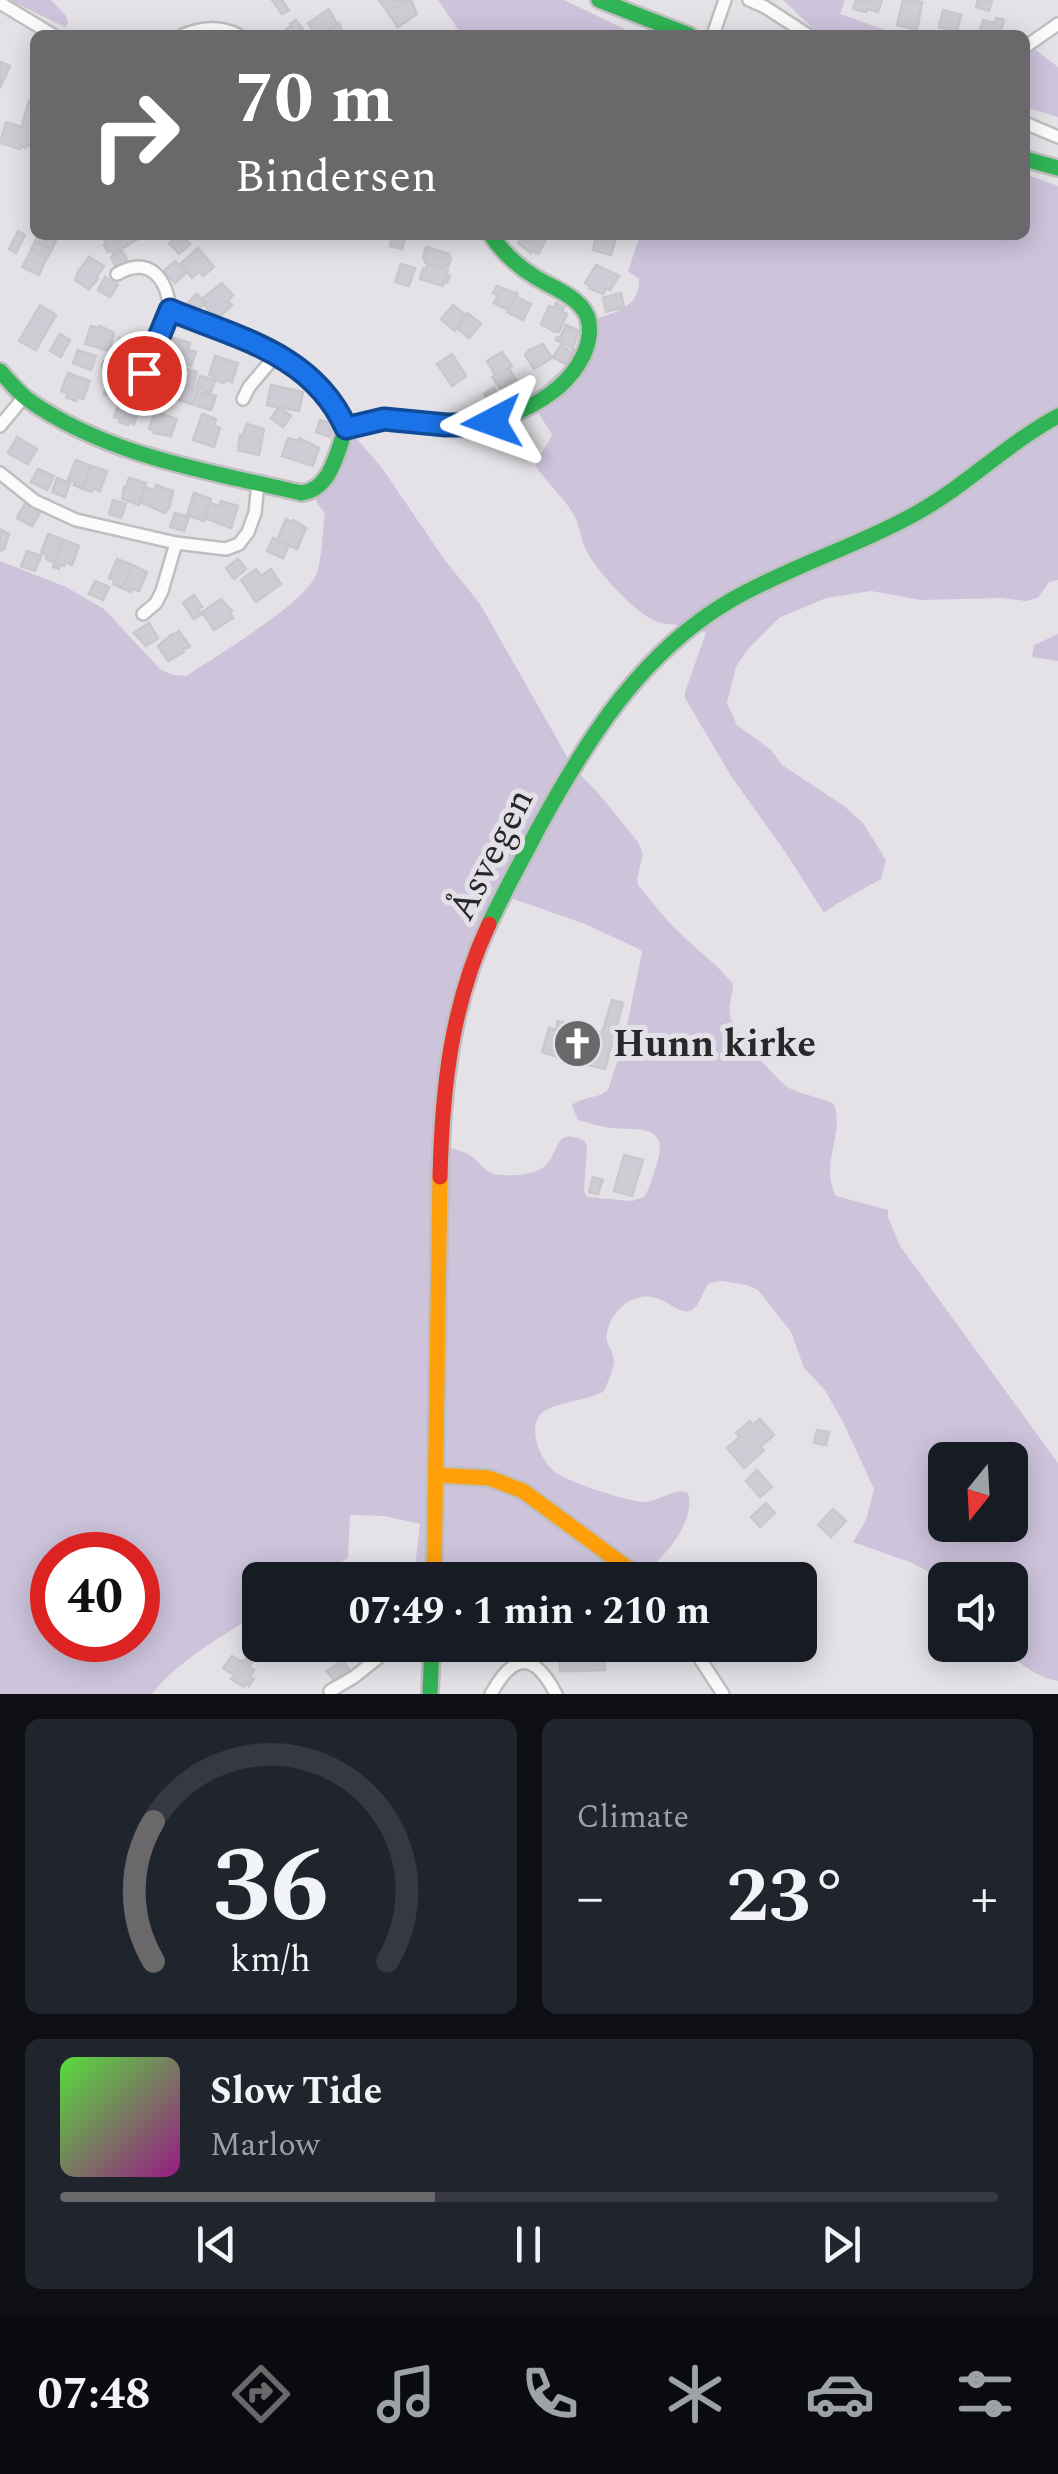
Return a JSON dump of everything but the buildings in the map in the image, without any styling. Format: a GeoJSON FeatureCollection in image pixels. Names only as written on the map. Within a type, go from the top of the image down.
{"type":"FeatureCollection","features":[{"type":"Feature","properties":{"kind":"main road"},"geometry":{"type":"LineString","coordinates":[[600,0],[675,30]]}},
{"type":"Feature","properties":{"kind":"main road"},"geometry":{"type":"LineString","coordinates":[[1030,161],[1058,168]]}},
{"type":"Feature","properties":{"kind":"main road"},"geometry":{"type":"LineString","coordinates":[[0,371],[24,397],[112,445],[258,483],[313,492],[330,471],[346,428],[384,419],[446,425],[492,422],[537,400],[572,372],[584,356],[589,327],[585,312],[567,295],[507,258],[494,240]]}},
{"type":"Feature","properties":{"kind":"main road","name":"Åsvegen"},"geometry":{"type":"LineString","coordinates":[[434,1562],[436,1311],[442,1117],[450,1044],[483,934],[589,739],[624,689],[663,649],[706,616],[793,567],[902,521],[948,494],[1030,432],[1058,416]]}},
{"type":"Feature","properties":{"kind":"main road"},"geometry":{"type":"LineString","coordinates":[[436,1475],[489,1478],[522,1490],[620,1562]]}},
{"type":"Feature","properties":{"kind":"main road"},"geometry":{"type":"LineString","coordinates":[[430,1694],[431,1662]]}},
{"type":"Feature","properties":{"kind":"street"},"geometry":{"type":"LineString","coordinates":[[715,30],[725,0]]}},
{"type":"Feature","properties":{"kind":"street"},"geometry":{"type":"LineString","coordinates":[[749,0],[800,30]]}},
{"type":"Feature","properties":{"kind":"street"},"geometry":{"type":"LineString","coordinates":[[0,3],[45,30]]}},
{"type":"Feature","properties":{"kind":"street"},"geometry":{"type":"LineString","coordinates":[[1030,44],[1058,24]]}},
{"type":"Feature","properties":{"kind":"street"},"geometry":{"type":"LineString","coordinates":[[203,30],[228,30]]}},
{"type":"Feature","properties":{"kind":"street"},"geometry":{"type":"LineString","coordinates":[[1030,125],[1058,136]]}},
{"type":"Feature","properties":{"kind":"street"},"geometry":{"type":"LineString","coordinates":[[117,274],[128,268],[150,270],[161,277],[168,292],[170,310],[144,373]]}},
{"type":"Feature","properties":{"kind":"street"},"geometry":{"type":"LineString","coordinates":[[170,310],[246,338],[302,371],[338,409],[346,428]]}},
{"type":"Feature","properties":{"kind":"street"},"geometry":{"type":"LineString","coordinates":[[243,399],[276,354]]}},
{"type":"Feature","properties":{"kind":"street"},"geometry":{"type":"LineString","coordinates":[[109,366],[144,373],[162,384]]}},
{"type":"Feature","properties":{"kind":"street"},"geometry":{"type":"LineString","coordinates":[[0,426],[24,397]]}},
{"type":"Feature","properties":{"kind":"street"},"geometry":{"type":"LineString","coordinates":[[0,473],[35,502],[76,520],[176,543],[226,549],[238,544],[248,532],[255,513],[258,483]]}},
{"type":"Feature","properties":{"kind":"street"},"geometry":{"type":"LineString","coordinates":[[143,614],[156,603],[176,543]]}},
{"type":"Feature","properties":{"kind":"street"},"geometry":{"type":"LineString","coordinates":[[330,1692],[373,1662]]}},
{"type":"Feature","properties":{"kind":"street"},"geometry":{"type":"LineString","coordinates":[[702,1662],[723,1694]]}},
{"type":"Feature","properties":{"kind":"street"},"geometry":{"type":"LineString","coordinates":[[492,1694],[508,1670],[522,1664],[542,1669],[556,1694]]}},
{"type":"Feature","properties":{"kind":"shaded area"},"geometry":{"type":"Polygon","coordinates":[[[9,0],[51,0],[68,22],[65,27],[9,0]]]}},
{"type":"Feature","properties":{"kind":"shaded area"},"geometry":{"type":"Polygon","coordinates":[[[438,0],[564,0],[627,30],[459,30],[438,0]]]}},
{"type":"Feature","properties":{"kind":"shaded area"},"geometry":{"type":"Polygon","coordinates":[[[783,0],[845,0],[840,14],[886,30],[815,30],[783,0]]]}},
{"type":"Feature","properties":{"kind":"shaded area"},"geometry":{"type":"Polygon","coordinates":[[[1030,46],[1058,67],[1058,117],[1030,109],[1030,46]]]}},
{"type":"Feature","properties":{"kind":"shaded area"},"geometry":{"type":"Polygon","coordinates":[[[1030,176],[1058,186],[1058,580],[1049,582],[1038,598],[1026,601],[921,600],[871,591],[826,598],[779,618],[736,667],[727,703],[737,725],[771,750],[782,765],[863,823],[886,860],[881,879],[824,913],[731,776],[685,698],[706,633],[653,620],[622,595],[598,569],[585,548],[574,515],[535,465],[552,434],[529,399],[569,363],[593,320],[631,302],[639,279],[628,271],[638,240],[1030,240],[1030,176]]]}},
{"type":"Feature","properties":{"kind":"shaded area"},"geometry":{"type":"Polygon","coordinates":[[[338,432],[357,439],[480,604],[573,767],[638,842],[643,854],[638,885],[675,928],[733,984],[730,1015],[738,1031],[789,1088],[834,1104],[837,1127],[830,1173],[836,1196],[888,1210],[900,1246],[1058,1463],[1058,1681],[1019,1662],[1028,1662],[1028,1562],[928,1562],[928,1572],[853,1542],[866,1520],[874,1489],[844,1424],[825,1390],[804,1368],[791,1332],[758,1290],[722,1281],[709,1283],[692,1310],[679,1310],[647,1296],[625,1304],[608,1330],[614,1361],[604,1391],[552,1407],[536,1421],[541,1453],[561,1476],[644,1502],[677,1492],[688,1493],[684,1524],[656,1562],[416,1562],[420,1524],[384,1516],[350,1515],[348,1558],[341,1562],[242,1562],[242,1623],[189,1659],[152,1694],[0,1694],[0,561],[66,587],[104,609],[161,670],[186,676],[257,629],[308,587],[316,575],[321,552],[325,513],[317,503],[338,432]],[[502,895],[491,901],[456,998],[447,1147],[469,1155],[491,1172],[519,1175],[542,1168],[563,1138],[575,1137],[585,1141],[587,1148],[587,1197],[632,1201],[644,1197],[651,1182],[660,1153],[656,1136],[578,1120],[572,1105],[608,1090],[624,1040],[642,952],[585,924],[502,895]]]}},
{"type":"Feature","properties":{"kind":"shaded area"},"geometry":{"type":"Polygon","coordinates":[[[1058,634],[1058,661],[1032,657],[1034,645],[1058,634]]]}},
{"type":"Feature","properties":{"kind":"traffic: fast"},"geometry":{"type":"LineString","coordinates":[[599,0],[676,30]]}},
{"type":"Feature","properties":{"kind":"traffic: fast"},"geometry":{"type":"LineString","coordinates":[[1030,160],[1058,168]]}},
{"type":"Feature","properties":{"kind":"traffic: fast"},"geometry":{"type":"LineString","coordinates":[[0,371],[27,399],[90,435],[159,459],[301,493],[326,477],[346,428],[391,419],[445,425],[484,422],[542,399],[572,373],[588,340],[585,312],[569,296],[516,264],[494,240]]}},
{"type":"Feature","properties":{"kind":"traffic: fast"},"geometry":{"type":"LineString","coordinates":[[489,924],[576,762],[620,700],[671,644],[733,599],[932,504],[1058,416]]}},
{"type":"Feature","properties":{"kind":"traffic: fast"},"geometry":{"type":"LineString","coordinates":[[430,1694],[431,1662]]}},
{"type":"Feature","properties":{"kind":"traffic: slow"},"geometry":{"type":"LineString","coordinates":[[434,1562],[440,1177]]}},
{"type":"Feature","properties":{"kind":"traffic: slow"},"geometry":{"type":"LineString","coordinates":[[436,1475],[489,1478],[523,1491],[620,1562]]}},
{"type":"Feature","properties":{"kind":"traffic: jam"},"geometry":{"type":"LineString","coordinates":[[440,1177],[443,1112],[457,1016],[489,924]]}},
{"type":"Feature","properties":{"kind":"place","name":"Hunn kirke"},"geometry":{"type":"Point","coordinates":[578,1043]}},
{"type":"Feature","properties":{"kind":"route"},"geometry":{"type":"LineString","coordinates":[[144,373],[170,310],[282,356],[322,389],[338,409],[346,428],[384,419],[446,425],[492,422]]}}]}
